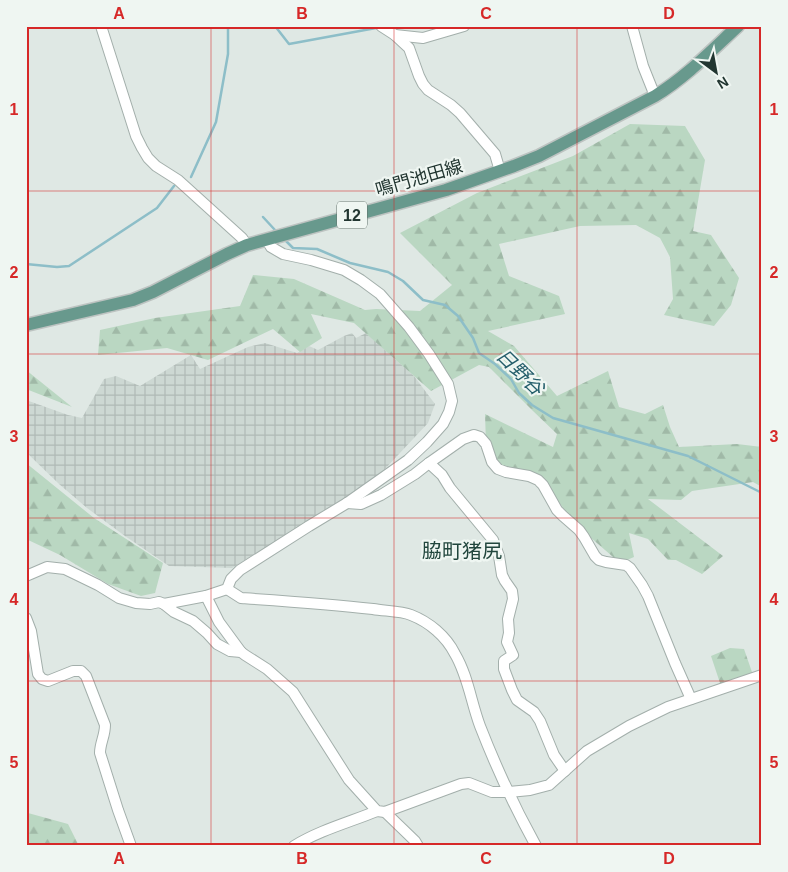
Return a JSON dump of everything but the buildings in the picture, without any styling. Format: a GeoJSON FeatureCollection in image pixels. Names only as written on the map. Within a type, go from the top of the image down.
{"type":"FeatureCollection","features":[{"type":"Feature","properties":{"kind":"main road","name":"鳴門池田線"},"geometry":{"type":"LineString","coordinates":[[26,325],[132,300],[153,292],[247,245],[446,190],[539,156],[655,96],[690,71],[738,26]]}},
{"type":"Feature","properties":{"kind":"street"},"geometry":{"type":"LineString","coordinates":[[101,26],[133,129],[148,158],[156,166],[178,180],[242,238],[247,245]]}},
{"type":"Feature","properties":{"kind":"street"},"geometry":{"type":"LineString","coordinates":[[381,26],[395,35],[409,48],[423,84],[428,90],[460,113],[495,154],[500,171]]}},
{"type":"Feature","properties":{"kind":"street"},"geometry":{"type":"LineString","coordinates":[[395,35],[423,38],[464,26]]}},
{"type":"Feature","properties":{"kind":"street"},"geometry":{"type":"LineString","coordinates":[[632,26],[643,66],[655,96]]}},
{"type":"Feature","properties":{"kind":"street"},"geometry":{"type":"LineString","coordinates":[[164,604],[206,596],[227,589],[231,579],[240,570],[371,488],[408,460],[427,442],[443,424],[452,401],[448,384],[429,354],[409,326],[380,294],[344,270],[283,254],[272,247],[266,239]]}},
{"type":"Feature","properties":{"kind":"street"},"geometry":{"type":"LineString","coordinates":[[347,503],[361,504],[381,495],[415,474],[463,439],[474,435],[480,438],[486,444],[492,462],[498,469],[529,476],[542,484],[557,510],[579,530],[595,556],[600,560],[626,565],[630,568],[648,596],[691,698]]}},
{"type":"Feature","properties":{"kind":"street"},"geometry":{"type":"LineString","coordinates":[[429,463],[442,475],[450,488],[492,540],[499,556],[504,581],[512,590],[513,599],[508,619],[509,633],[507,642],[513,655],[504,661],[504,668],[517,700],[534,712],[540,721],[554,755],[565,771]]}},
{"type":"Feature","properties":{"kind":"street"},"geometry":{"type":"LineString","coordinates":[[26,576],[47,567],[65,569],[119,598],[136,603],[150,604],[159,602],[174,612],[193,620],[217,644],[230,651],[241,652]]}},
{"type":"Feature","properties":{"kind":"street"},"geometry":{"type":"LineString","coordinates":[[227,589],[241,598],[409,614],[430,624],[445,639],[455,654],[465,677],[480,724],[509,792],[536,846]]}},
{"type":"Feature","properties":{"kind":"street"},"geometry":{"type":"LineString","coordinates":[[206,596],[219,622],[241,652],[267,670],[293,692],[349,780],[415,841],[418,846]]}},
{"type":"Feature","properties":{"kind":"street"},"geometry":{"type":"LineString","coordinates":[[26,618],[31,630],[38,674],[42,679],[48,681],[73,671],[81,671],[86,676],[106,725],[106,733],[100,746],[100,753],[118,810],[132,846]]}},
{"type":"Feature","properties":{"kind":"street"},"geometry":{"type":"LineString","coordinates":[[294,846],[324,831],[461,784],[469,783],[492,792],[530,790],[549,785],[587,751],[643,719],[691,698],[762,675]]}},
{"type":"Feature","properties":{"kind":"shaded area"},"geometry":{"type":"Polygon","coordinates":[[[352,333],[356,338],[366,333],[414,376],[435,404],[428,423],[370,485],[232,568],[169,566],[87,508],[26,452],[26,400],[82,418],[104,379],[116,376],[140,386],[191,355],[200,369],[248,347],[265,343],[297,353],[309,346],[318,350],[352,333]]]}},
{"type":"Feature","properties":{"kind":"green space"},"geometry":{"type":"Polygon","coordinates":[[[630,124],[685,126],[705,160],[693,231],[711,235],[739,278],[731,305],[714,326],[664,315],[673,299],[670,257],[660,238],[636,225],[580,226],[499,244],[509,276],[559,296],[565,314],[488,331],[514,346],[557,396],[608,371],[619,407],[645,414],[663,405],[679,447],[737,444],[762,447],[762,487],[753,482],[692,491],[681,500],[648,499],[723,556],[702,574],[676,560],[668,560],[648,539],[629,533],[634,557],[620,563],[575,524],[538,474],[507,473],[486,444],[485,414],[553,447],[557,434],[489,367],[479,365],[431,391],[354,323],[311,314],[322,338],[300,352],[273,329],[208,360],[167,348],[98,355],[100,330],[155,318],[240,306],[253,275],[294,279],[365,310],[420,311],[452,285],[400,233],[477,193],[573,156],[630,124]]]}},
{"type":"Feature","properties":{"kind":"green space"},"geometry":{"type":"Polygon","coordinates":[[[26,370],[72,407],[26,389],[26,370]]]}},
{"type":"Feature","properties":{"kind":"green space"},"geometry":{"type":"Polygon","coordinates":[[[26,463],[94,518],[163,563],[155,593],[141,596],[108,584],[60,555],[26,539],[26,463]]]}},
{"type":"Feature","properties":{"kind":"green space"},"geometry":{"type":"Polygon","coordinates":[[[730,648],[744,649],[753,675],[721,686],[711,656],[730,648]]]}},
{"type":"Feature","properties":{"kind":"green space"},"geometry":{"type":"Polygon","coordinates":[[[26,811],[68,824],[79,846],[26,846],[26,811]]]}},
{"type":"Feature","properties":{"kind":"waterway"},"geometry":{"type":"LineString","coordinates":[[191,177],[216,122],[228,54],[228,26]]}},
{"type":"Feature","properties":{"kind":"waterway"},"geometry":{"type":"LineString","coordinates":[[275,26],[289,44],[376,28]]}},
{"type":"Feature","properties":{"kind":"waterway"},"geometry":{"type":"LineString","coordinates":[[26,264],[57,267],[69,266],[157,208],[174,186]]}},
{"type":"Feature","properties":{"kind":"waterway","name":"日野谷"},"geometry":{"type":"LineString","coordinates":[[263,217],[275,230]]}},
{"type":"Feature","properties":{"kind":"waterway","name":"日野谷"},"geometry":{"type":"LineString","coordinates":[[286,241],[293,248],[317,249],[350,263],[388,272],[403,281],[423,300],[445,305],[458,316],[473,338],[479,353],[495,364],[511,379],[519,393],[532,405],[553,418],[688,456],[762,493]]}},
{"type":"Feature","properties":{"kind":"district","name":"脇町猪尻"},"geometry":{"type":"Point","coordinates":[462,551]}}]}
